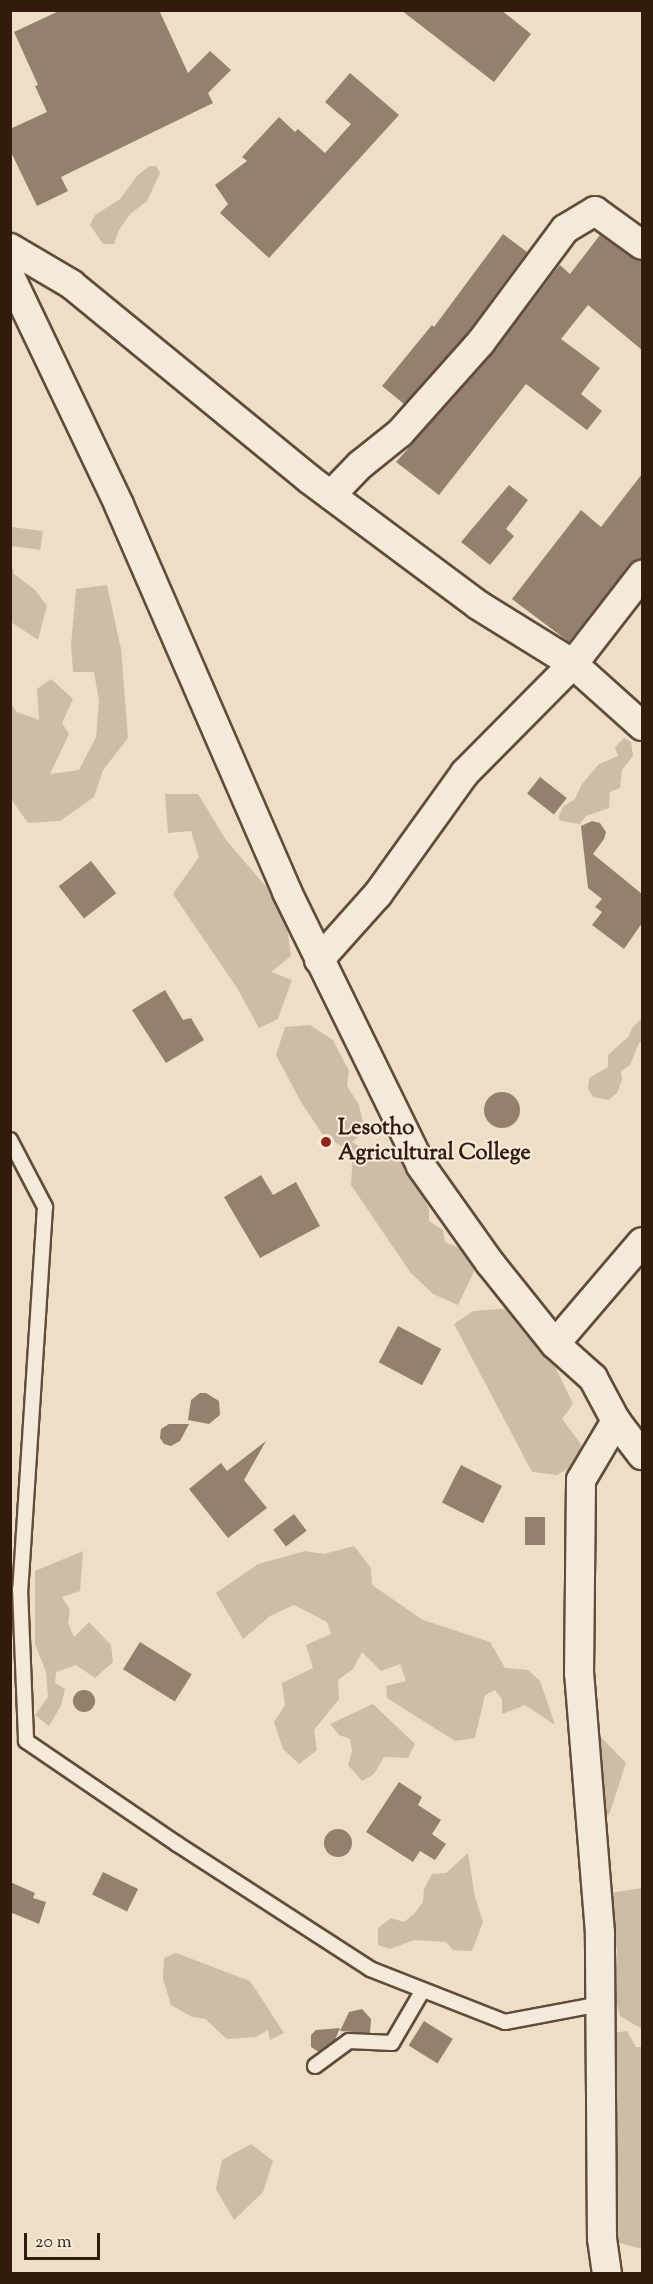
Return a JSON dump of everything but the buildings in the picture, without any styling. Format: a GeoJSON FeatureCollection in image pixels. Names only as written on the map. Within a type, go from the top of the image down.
{"type":"FeatureCollection","features":[{"type":"Feature","properties":{"kind":"street"},"geometry":{"type":"LineString","coordinates":[[331,495],[360,465],[400,433],[481,342],[565,229],[595,211],[642,245]]}},
{"type":"Feature","properties":{"kind":"street"},"geometry":{"type":"LineString","coordinates":[[10,248],[71,284],[331,495],[478,605],[573,664],[642,726]]}},
{"type":"Feature","properties":{"kind":"street"},"geometry":{"type":"LineString","coordinates":[[10,276],[119,505],[319,960],[421,1166],[490,1263],[555,1344],[593,1378],[616,1421],[642,1455]]}},
{"type":"Feature","properties":{"kind":"street"},"geometry":{"type":"LineString","coordinates":[[319,960],[378,894],[465,773],[573,664],[642,575]]}},
{"type":"Feature","properties":{"kind":"street"},"geometry":{"type":"LineString","coordinates":[[555,1344],[642,1242]]}},
{"type":"Feature","properties":{"kind":"street"},"geometry":{"type":"LineString","coordinates":[[607,2274],[602,2239],[600,1933],[579,1674],[581,1480],[616,1421]]}},
{"type":"Feature","properties":{"kind":"lane"},"geometry":{"type":"LineString","coordinates":[[10,1140],[45,1207],[20,1589],[26,1741],[177,1844],[369,1969],[505,2022],[601,2004]]}},
{"type":"Feature","properties":{"kind":"lane"},"geometry":{"type":"LineString","coordinates":[[315,2066],[349,2041],[392,2043],[423,1990]]}},
{"type":"Feature","properties":{"kind":"shaded area"},"geometry":{"type":"Polygon","coordinates":[[[149,166],[156,166],[160,173],[147,201],[130,214],[119,230],[114,244],[103,244],[90,225],[95,215],[120,199],[137,176],[149,166]]]}},
{"type":"Feature","properties":{"kind":"shaded area"},"geometry":{"type":"Polygon","coordinates":[[[11,527],[43,531],[40,550],[10,546],[11,527]]]}},
{"type":"Feature","properties":{"kind":"shaded area"},"geometry":{"type":"Polygon","coordinates":[[[11,563],[14,574],[35,590],[47,606],[38,640],[11,622],[11,563]]]}},
{"type":"Feature","properties":{"kind":"shaded area"},"geometry":{"type":"Polygon","coordinates":[[[107,585],[121,649],[128,738],[103,770],[94,797],[60,821],[28,823],[11,799],[11,704],[17,712],[39,720],[37,689],[51,679],[73,699],[62,723],[69,734],[50,774],[79,770],[96,737],[99,701],[94,672],[73,672],[71,645],[76,589],[107,585]]]}},
{"type":"Feature","properties":{"kind":"shaded area"},"geometry":{"type":"Polygon","coordinates":[[[624,738],[631,742],[633,756],[622,770],[620,788],[610,792],[609,808],[586,816],[580,824],[561,821],[558,818],[563,807],[575,799],[582,784],[599,764],[618,756],[615,747],[624,738]]]}},
{"type":"Feature","properties":{"kind":"shaded area"},"geometry":{"type":"Polygon","coordinates":[[[165,794],[198,794],[226,840],[268,889],[286,919],[291,956],[271,972],[292,980],[278,1019],[259,1028],[237,988],[173,894],[199,857],[191,831],[168,833],[165,794]]]}},
{"type":"Feature","properties":{"kind":"shaded area"},"geometry":{"type":"Polygon","coordinates":[[[642,1018],[642,1041],[630,1065],[621,1071],[622,1080],[617,1093],[608,1100],[593,1097],[588,1089],[589,1078],[608,1067],[608,1055],[629,1036],[632,1028],[642,1018]]]}},
{"type":"Feature","properties":{"kind":"shaded area"},"geometry":{"type":"Polygon","coordinates":[[[310,1025],[333,1040],[349,1071],[347,1086],[359,1105],[365,1131],[352,1142],[368,1152],[391,1147],[407,1163],[429,1209],[429,1221],[443,1230],[445,1242],[457,1247],[477,1265],[458,1305],[433,1294],[410,1272],[351,1185],[353,1153],[323,1135],[301,1102],[276,1055],[285,1027],[310,1025]]]}},
{"type":"Feature","properties":{"kind":"shaded area"},"geometry":{"type":"Polygon","coordinates":[[[541,1306],[547,1349],[573,1404],[562,1419],[581,1444],[583,1460],[557,1475],[532,1472],[454,1324],[473,1311],[541,1306]]]}},
{"type":"Feature","properties":{"kind":"shaded area"},"geometry":{"type":"Polygon","coordinates":[[[354,1546],[371,1568],[372,1585],[423,1620],[490,1642],[505,1668],[528,1670],[540,1681],[555,1725],[525,1705],[502,1714],[502,1699],[495,1690],[485,1695],[475,1738],[455,1741],[387,1698],[386,1686],[406,1681],[400,1664],[381,1671],[362,1652],[353,1669],[338,1680],[339,1699],[314,1730],[317,1750],[299,1764],[283,1749],[274,1722],[285,1705],[282,1683],[313,1668],[306,1645],[331,1634],[327,1622],[294,1605],[270,1616],[243,1639],[216,1593],[258,1564],[305,1551],[324,1554],[354,1546]]]}},
{"type":"Feature","properties":{"kind":"shaded area"},"geometry":{"type":"Polygon","coordinates":[[[83,1551],[80,1591],[62,1597],[70,1610],[68,1623],[74,1637],[89,1622],[111,1645],[113,1662],[95,1678],[76,1665],[56,1672],[55,1683],[65,1689],[61,1706],[49,1726],[35,1715],[48,1697],[46,1672],[35,1644],[35,1571],[83,1551]]]}},
{"type":"Feature","properties":{"kind":"shaded area"},"geometry":{"type":"Polygon","coordinates":[[[373,1704],[415,1744],[408,1758],[384,1757],[374,1774],[362,1781],[348,1765],[352,1751],[350,1739],[339,1735],[330,1724],[373,1704]]]}},
{"type":"Feature","properties":{"kind":"shaded area"},"geometry":{"type":"Polygon","coordinates":[[[597,1733],[626,1763],[609,1815],[598,1808],[597,1733]]]}},
{"type":"Feature","properties":{"kind":"shaded area"},"geometry":{"type":"Polygon","coordinates":[[[468,1853],[475,1897],[483,1922],[472,1951],[453,1950],[446,1942],[414,1940],[390,1949],[378,1945],[378,1928],[391,1918],[404,1922],[414,1914],[423,1902],[424,1889],[432,1874],[446,1873],[468,1853]]]}},
{"type":"Feature","properties":{"kind":"shaded area"},"geometry":{"type":"Polygon","coordinates":[[[642,1888],[642,2029],[620,2016],[614,1993],[617,1949],[605,1922],[610,1893],[642,1888]]]}},
{"type":"Feature","properties":{"kind":"shaded area"},"geometry":{"type":"Polygon","coordinates":[[[176,1953],[250,1981],[284,2033],[270,2040],[268,2030],[256,2037],[227,2039],[205,2019],[192,2017],[171,2005],[163,1979],[164,1958],[176,1953]]]}},
{"type":"Feature","properties":{"kind":"shaded area"},"geometry":{"type":"Polygon","coordinates":[[[627,2031],[636,2047],[642,2047],[642,2249],[616,2242],[614,2172],[618,2138],[612,2033],[627,2031]]]}},
{"type":"Feature","properties":{"kind":"shaded area"},"geometry":{"type":"Polygon","coordinates":[[[251,2144],[273,2161],[263,2192],[234,2220],[216,2189],[222,2160],[251,2144]]]}},
{"type":"Feature","properties":{"kind":"place","name":"Lesotho Agricultural College"},"geometry":{"type":"Point","coordinates":[326,1142]}}]}
